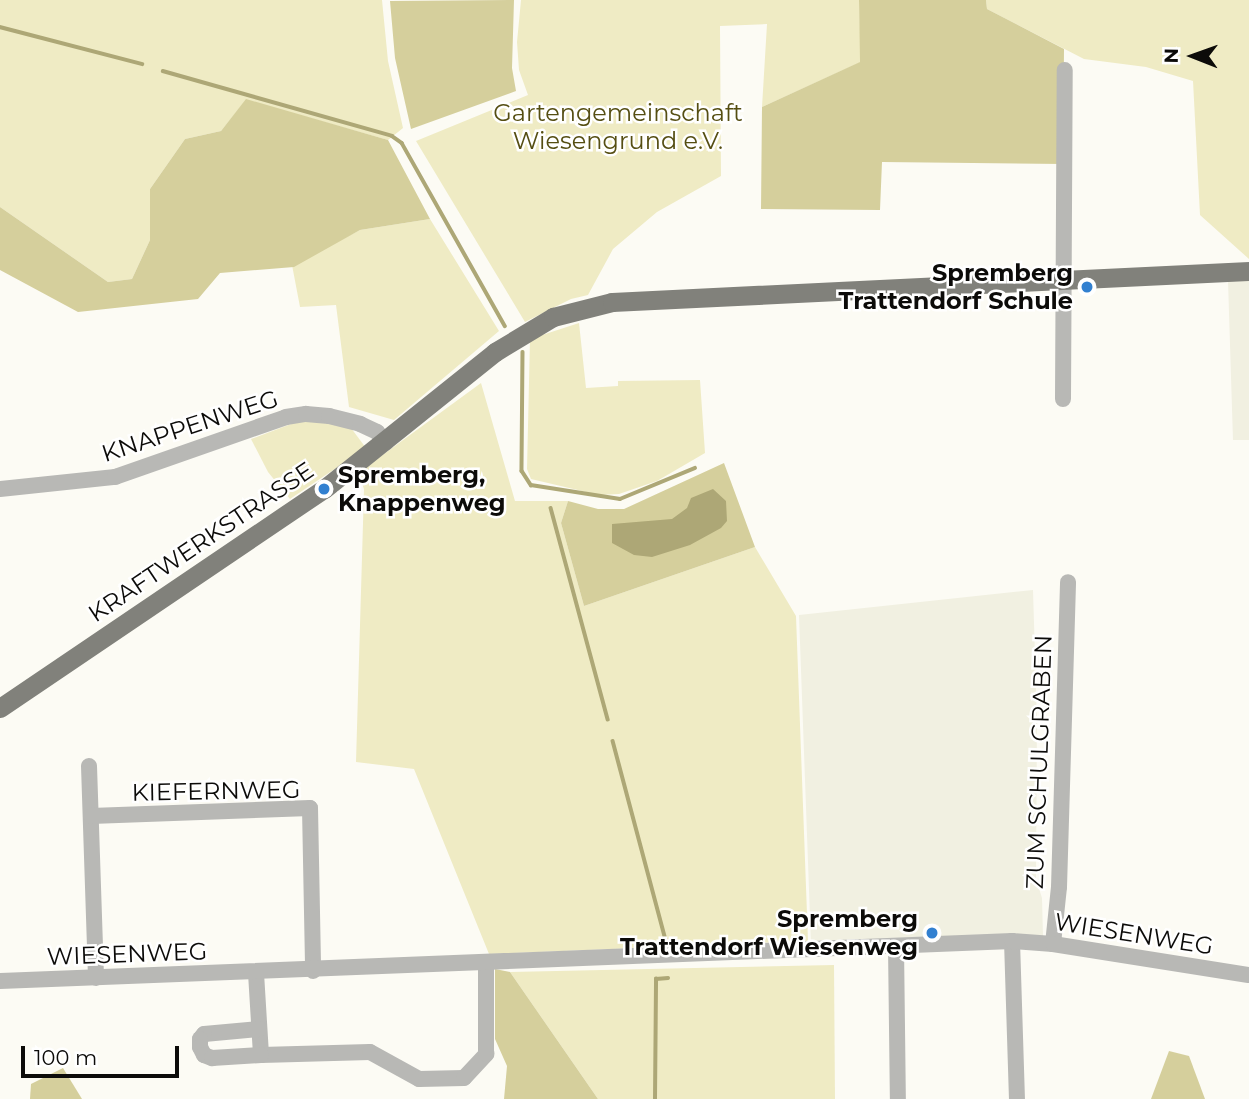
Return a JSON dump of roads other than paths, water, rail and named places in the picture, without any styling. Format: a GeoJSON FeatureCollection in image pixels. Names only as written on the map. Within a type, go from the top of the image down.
{"type":"FeatureCollection","features":[{"type":"Feature","properties":{"kind":"main road","name":"KRAFTWERKSTRASSE"},"geometry":{"type":"LineString","coordinates":[[0,708],[310,499],[386,443],[495,352],[553,317],[578,308],[612,302],[1249,271]]}},
{"type":"Feature","properties":{"kind":"street"},"geometry":{"type":"LineString","coordinates":[[1063,399],[1063,279],[1066,262],[1065,70]]}},
{"type":"Feature","properties":{"kind":"street","name":"KNAPPENWEG"},"geometry":{"type":"LineString","coordinates":[[0,489],[115,477],[286,417],[306,414],[329,415],[360,424],[377,432],[386,443]]}},
{"type":"Feature","properties":{"kind":"street","name":"ZUM SCHULGRABEN"},"geometry":{"type":"LineString","coordinates":[[1054,944],[1059,887],[1068,582]]}},
{"type":"Feature","properties":{"kind":"street"},"geometry":{"type":"LineString","coordinates":[[89,766],[96,978]]}},
{"type":"Feature","properties":{"kind":"street","name":"KIEFERNWEG"},"geometry":{"type":"LineString","coordinates":[[90,817],[310,808],[313,971]]}},
{"type":"Feature","properties":{"kind":"street"},"geometry":{"type":"LineString","coordinates":[[1012,941],[1017,1099]]}},
{"type":"Feature","properties":{"kind":"street","name":"WIESENWEG"},"geometry":{"type":"LineString","coordinates":[[0,981],[313,971],[1012,941],[1054,944],[1249,975]]}},
{"type":"Feature","properties":{"kind":"street"},"geometry":{"type":"LineString","coordinates":[[896,946],[898,1099]]}},
{"type":"Feature","properties":{"kind":"street"},"geometry":{"type":"LineString","coordinates":[[259,1029],[204,1034],[200,1047],[204,1055],[212,1058],[370,1052],[419,1079],[464,1078],[486,1054],[486,962]]}},
{"type":"Feature","properties":{"kind":"street"},"geometry":{"type":"LineString","coordinates":[[256,972],[261,1055]]}},
{"type":"Feature","properties":{"kind":"waterway"},"geometry":{"type":"LineString","coordinates":[[0,27],[142,64]]}},
{"type":"Feature","properties":{"kind":"waterway"},"geometry":{"type":"LineString","coordinates":[[163,71],[392,136],[402,143],[505,326]]}},
{"type":"Feature","properties":{"kind":"waterway"},"geometry":{"type":"LineString","coordinates":[[523,352],[522,471],[531,485],[620,499],[695,468]]}},
{"type":"Feature","properties":{"kind":"waterway"},"geometry":{"type":"LineString","coordinates":[[551,508],[608,719]]}},
{"type":"Feature","properties":{"kind":"waterway"},"geometry":{"type":"LineString","coordinates":[[613,741],[667,944]]}},
{"type":"Feature","properties":{"kind":"waterway"},"geometry":{"type":"LineString","coordinates":[[655,1099],[656,979],[668,978]]}},
{"type":"Feature","properties":{"kind":"place","name":"Spremberg Trattendorf Schule"},"geometry":{"type":"Point","coordinates":[1087,287]}},
{"type":"Feature","properties":{"kind":"place","name":"Spremberg, Knappenweg"},"geometry":{"type":"Point","coordinates":[324,489]}},
{"type":"Feature","properties":{"kind":"place","name":"Spremberg Trattendorf Wiesenweg"},"geometry":{"type":"Point","coordinates":[932,933]}},
{"type":"Feature","properties":{"kind":"park label","name":"Gartengemeinschaft Wiesengrund e.V."},"geometry":{"type":"Point","coordinates":[618,127]}}]}
